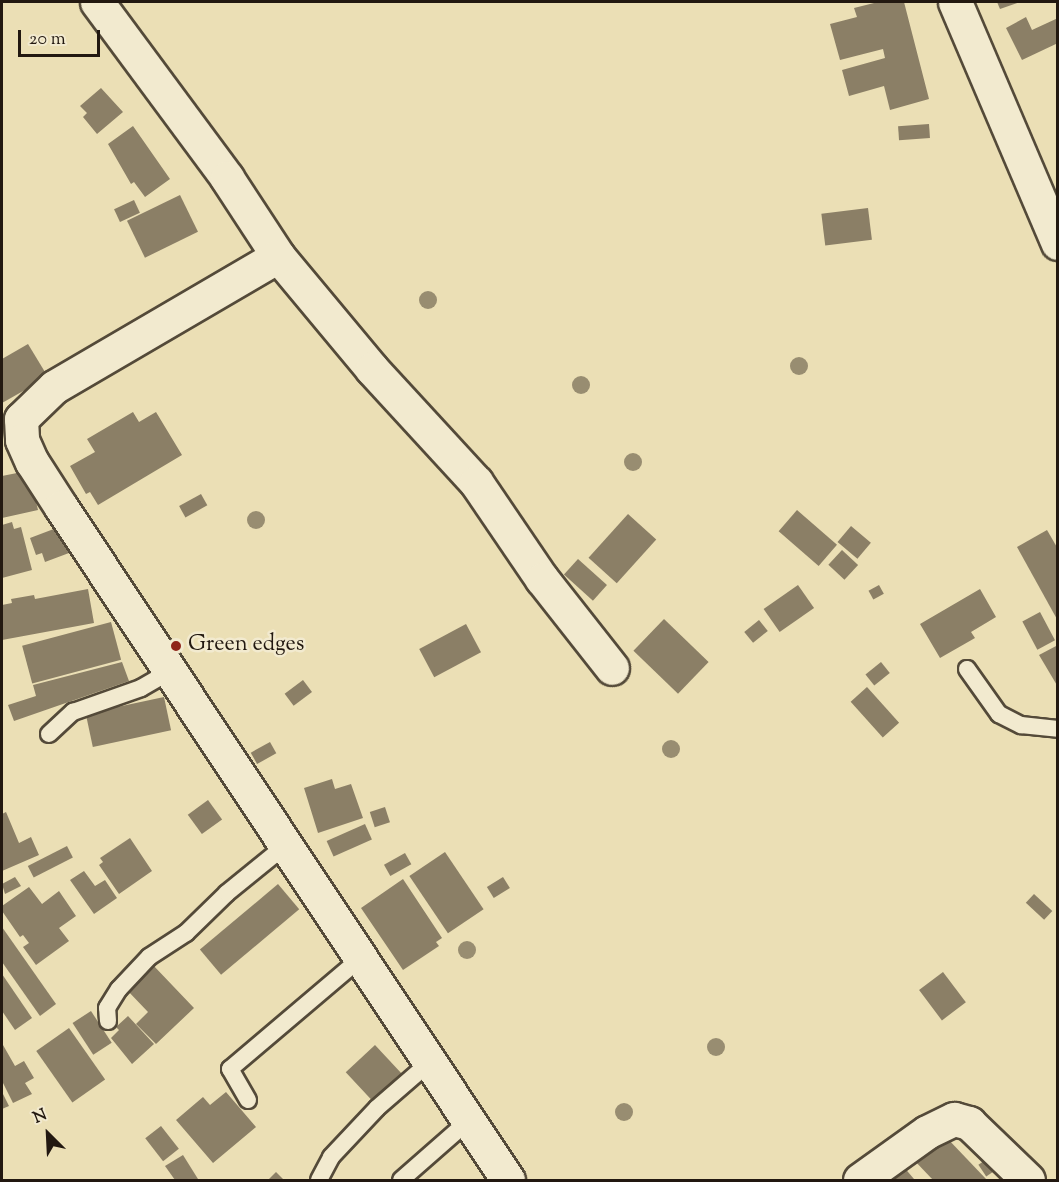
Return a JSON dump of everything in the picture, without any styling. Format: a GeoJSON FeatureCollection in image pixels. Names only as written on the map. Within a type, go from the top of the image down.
{"type":"FeatureCollection","features":[{"type":"Feature","properties":{"kind":"street"},"geometry":{"type":"LineString","coordinates":[[97,2],[227,178],[278,256],[372,369],[476,482],[542,579],[612,668]]}},
{"type":"Feature","properties":{"kind":"street"},"geometry":{"type":"LineString","coordinates":[[955,2],[1058,243]]}},
{"type":"Feature","properties":{"kind":"street"},"geometry":{"type":"LineString","coordinates":[[278,256],[54,387],[11,418],[33,462],[467,1122],[508,1180]]}},
{"type":"Feature","properties":{"kind":"street"},"geometry":{"type":"LineString","coordinates":[[860,1180],[927,1132],[954,1119],[969,1124],[1028,1180]]}},
{"type":"Feature","properties":{"kind":"lane"},"geometry":{"type":"LineString","coordinates":[[967,669],[999,714],[1021,725],[1058,729]]}},
{"type":"Feature","properties":{"kind":"lane"},"geometry":{"type":"LineString","coordinates":[[49,734],[72,712],[141,688],[170,671]]}},
{"type":"Feature","properties":{"kind":"lane"},"geometry":{"type":"LineString","coordinates":[[108,1021],[107,1008],[119,989],[149,957],[186,933],[227,893],[286,845]]}},
{"type":"Feature","properties":{"kind":"lane"},"geometry":{"type":"LineString","coordinates":[[248,1100],[230,1069],[361,958]]}},
{"type":"Feature","properties":{"kind":"lane"},"geometry":{"type":"LineString","coordinates":[[319,1180],[331,1157],[377,1108],[429,1063]]}},
{"type":"Feature","properties":{"kind":"lane"},"geometry":{"type":"LineString","coordinates":[[401,1180],[467,1122]]}},
{"type":"Feature","properties":{"kind":"building"},"geometry":{"type":"Polygon","coordinates":[[[878,2],[904,2],[929,99],[890,110],[884,86],[849,96],[842,70],[885,58],[883,49],[840,60],[830,24],[857,17],[854,8],[878,2]]]}},
{"type":"Feature","properties":{"kind":"building"},"geometry":{"type":"Polygon","coordinates":[[[997,2],[1020,2],[1000,9],[997,2]]]}},
{"type":"Feature","properties":{"kind":"building"},"geometry":{"type":"Polygon","coordinates":[[[1026,17],[1032,30],[1058,18],[1058,43],[1022,60],[1006,28],[1026,17]]]}},
{"type":"Feature","properties":{"kind":"building"},"geometry":{"type":"Polygon","coordinates":[[[101,88],[123,112],[97,134],[83,117],[87,113],[80,106],[101,88]]]}},
{"type":"Feature","properties":{"kind":"building"},"geometry":{"type":"Polygon","coordinates":[[[929,124],[930,138],[899,140],[898,126],[929,124]]]}},
{"type":"Feature","properties":{"kind":"building"},"geometry":{"type":"Polygon","coordinates":[[[133,126],[170,179],[145,197],[134,182],[131,184],[108,144],[133,126]]]}},
{"type":"Feature","properties":{"kind":"building"},"geometry":{"type":"Polygon","coordinates":[[[180,195],[198,232],[145,258],[127,221],[180,195]]]}},
{"type":"Feature","properties":{"kind":"building"},"geometry":{"type":"Polygon","coordinates":[[[134,200],[140,213],[120,222],[114,209],[134,200]]]}},
{"type":"Feature","properties":{"kind":"building"},"geometry":{"type":"Polygon","coordinates":[[[868,208],[872,240],[825,245],[821,214],[868,208]]]}},
{"type":"Feature","properties":{"kind":"building"},"geometry":{"type":"Polygon","coordinates":[[[28,344],[48,377],[2,403],[2,359],[28,344]]]}},
{"type":"Feature","properties":{"kind":"building"},"geometry":{"type":"Polygon","coordinates":[[[133,412],[139,422],[156,412],[182,455],[98,505],[90,492],[86,494],[70,466],[95,452],[87,439],[133,412]]]}},
{"type":"Feature","properties":{"kind":"building"},"geometry":{"type":"Polygon","coordinates":[[[22,472],[25,486],[32,485],[38,510],[2,518],[2,476],[22,472]]]}},
{"type":"Feature","properties":{"kind":"building"},"geometry":{"type":"Polygon","coordinates":[[[201,494],[207,505],[185,517],[179,506],[201,494]]]}},
{"type":"Feature","properties":{"kind":"building"},"geometry":{"type":"Polygon","coordinates":[[[797,510],[837,545],[819,566],[779,531],[797,510]]]}},
{"type":"Feature","properties":{"kind":"building"},"geometry":{"type":"Polygon","coordinates":[[[628,514],[656,539],[617,583],[589,558],[628,514]]]}},
{"type":"Feature","properties":{"kind":"building"},"geometry":{"type":"Polygon","coordinates":[[[12,522],[14,529],[21,527],[32,570],[2,578],[2,525],[12,522]]]}},
{"type":"Feature","properties":{"kind":"building"},"geometry":{"type":"Polygon","coordinates":[[[851,526],[871,543],[857,559],[838,542],[851,526]]]}},
{"type":"Feature","properties":{"kind":"building"},"geometry":{"type":"Polygon","coordinates":[[[59,527],[69,553],[45,562],[42,553],[36,555],[30,538],[59,527]]]}},
{"type":"Feature","properties":{"kind":"building"},"geometry":{"type":"Polygon","coordinates":[[[1047,530],[1058,549],[1058,621],[1017,547],[1047,530]]]}},
{"type":"Feature","properties":{"kind":"building"},"geometry":{"type":"Polygon","coordinates":[[[842,550],[858,565],[844,580],[828,565],[842,550]]]}},
{"type":"Feature","properties":{"kind":"building"},"geometry":{"type":"Polygon","coordinates":[[[578,559],[607,585],[593,601],[564,575],[578,559]]]}},
{"type":"Feature","properties":{"kind":"building"},"geometry":{"type":"Polygon","coordinates":[[[798,585],[814,608],[780,632],[764,609],[798,585]]]}},
{"type":"Feature","properties":{"kind":"building"},"geometry":{"type":"Polygon","coordinates":[[[879,585],[884,594],[873,600],[869,591],[879,585]]]}},
{"type":"Feature","properties":{"kind":"building"},"geometry":{"type":"Polygon","coordinates":[[[88,589],[94,623],[2,640],[2,605],[12,603],[11,599],[34,595],[35,599],[88,589]]]}},
{"type":"Feature","properties":{"kind":"building"},"geometry":{"type":"Polygon","coordinates":[[[980,589],[996,617],[971,632],[975,638],[940,658],[920,624],[980,589]]]}},
{"type":"Feature","properties":{"kind":"building"},"geometry":{"type":"Polygon","coordinates":[[[1040,612],[1055,640],[1037,650],[1022,621],[1040,612]]]}},
{"type":"Feature","properties":{"kind":"building"},"geometry":{"type":"Polygon","coordinates":[[[664,619],[709,662],[678,694],[633,651],[664,619]]]}},
{"type":"Feature","properties":{"kind":"building"},"geometry":{"type":"Polygon","coordinates":[[[759,620],[768,631],[753,643],[744,632],[759,620]]]}},
{"type":"Feature","properties":{"kind":"building"},"geometry":{"type":"Polygon","coordinates":[[[111,622],[121,660],[32,683],[22,646],[111,622]]]}},
{"type":"Feature","properties":{"kind":"building"},"geometry":{"type":"Polygon","coordinates":[[[466,624],[481,652],[434,677],[419,649],[466,624]]]}},
{"type":"Feature","properties":{"kind":"building"},"geometry":{"type":"Polygon","coordinates":[[[1058,645],[1058,687],[1039,655],[1058,645]]]}},
{"type":"Feature","properties":{"kind":"building"},"geometry":{"type":"Polygon","coordinates":[[[122,662],[129,681],[14,721],[8,705],[36,696],[33,685],[122,662]]]}},
{"type":"Feature","properties":{"kind":"building"},"geometry":{"type":"Polygon","coordinates":[[[881,662],[890,673],[874,685],[865,675],[881,662]]]}},
{"type":"Feature","properties":{"kind":"building"},"geometry":{"type":"Polygon","coordinates":[[[303,680],[312,692],[294,706],[285,694],[303,680]]]}},
{"type":"Feature","properties":{"kind":"building"},"geometry":{"type":"Polygon","coordinates":[[[867,687],[899,723],[883,737],[851,702],[867,687]]]}},
{"type":"Feature","properties":{"kind":"building"},"geometry":{"type":"Polygon","coordinates":[[[164,697],[171,730],[93,747],[86,714],[164,697]]]}},
{"type":"Feature","properties":{"kind":"building"},"geometry":{"type":"Polygon","coordinates":[[[270,742],[276,753],[257,764],[251,753],[270,742]]]}},
{"type":"Feature","properties":{"kind":"building"},"geometry":{"type":"Polygon","coordinates":[[[332,779],[335,789],[351,784],[363,818],[318,833],[304,788],[332,779]]]}},
{"type":"Feature","properties":{"kind":"building"},"geometry":{"type":"Polygon","coordinates":[[[208,800],[222,819],[202,834],[188,815],[208,800]]]}},
{"type":"Feature","properties":{"kind":"building"},"geometry":{"type":"Polygon","coordinates":[[[385,807],[390,822],[375,827],[370,812],[385,807]]]}},
{"type":"Feature","properties":{"kind":"building"},"geometry":{"type":"Polygon","coordinates":[[[6,812],[19,843],[31,837],[39,855],[2,871],[2,814],[6,812]]]}},
{"type":"Feature","properties":{"kind":"building"},"geometry":{"type":"Polygon","coordinates":[[[365,824],[372,840],[334,857],[327,841],[365,824]]]}},
{"type":"Feature","properties":{"kind":"building"},"geometry":{"type":"Polygon","coordinates":[[[130,838],[152,871],[119,894],[99,865],[103,862],[100,858],[130,838]]]}},
{"type":"Feature","properties":{"kind":"building"},"geometry":{"type":"Polygon","coordinates":[[[67,846],[73,858],[34,878],[28,866],[67,846]]]}},
{"type":"Feature","properties":{"kind":"building"},"geometry":{"type":"Polygon","coordinates":[[[445,852],[484,909],[448,933],[409,876],[445,852]]]}},
{"type":"Feature","properties":{"kind":"building"},"geometry":{"type":"Polygon","coordinates":[[[405,853],[411,864],[390,876],[384,865],[405,853]]]}},
{"type":"Feature","properties":{"kind":"building"},"geometry":{"type":"Polygon","coordinates":[[[84,871],[95,886],[105,880],[117,898],[94,914],[70,880],[84,871]]]}},
{"type":"Feature","properties":{"kind":"building"},"geometry":{"type":"Polygon","coordinates":[[[15,877],[21,886],[5,894],[2,884],[15,877]]]}},
{"type":"Feature","properties":{"kind":"building"},"geometry":{"type":"Polygon","coordinates":[[[503,877],[510,888],[494,898],[487,887],[503,877]]]}},
{"type":"Feature","properties":{"kind":"building"},"geometry":{"type":"Polygon","coordinates":[[[403,879],[442,938],[436,942],[439,946],[403,970],[361,908],[403,879]]]}},
{"type":"Feature","properties":{"kind":"building"},"geometry":{"type":"Polygon","coordinates":[[[278,884],[299,909],[221,975],[200,950],[278,884]]]}},
{"type":"Feature","properties":{"kind":"building"},"geometry":{"type":"Polygon","coordinates":[[[29,887],[42,904],[59,891],[76,916],[59,928],[69,941],[36,965],[23,947],[29,943],[23,935],[20,937],[2,911],[2,906],[29,887]]]}},
{"type":"Feature","properties":{"kind":"building"},"geometry":{"type":"Polygon","coordinates":[[[1034,894],[1052,911],[1044,920],[1026,903],[1034,894]]]}},
{"type":"Feature","properties":{"kind":"building"},"geometry":{"type":"Polygon","coordinates":[[[2,927],[56,1004],[40,1016],[2,962],[2,927]]]}},
{"type":"Feature","properties":{"kind":"building"},"geometry":{"type":"Polygon","coordinates":[[[152,964],[194,1008],[156,1044],[136,1024],[148,1012],[126,989],[152,964]]]}},
{"type":"Feature","properties":{"kind":"building"},"geometry":{"type":"Polygon","coordinates":[[[943,972],[966,1002],[942,1020],[919,990],[943,972]]]}},
{"type":"Feature","properties":{"kind":"building"},"geometry":{"type":"Polygon","coordinates":[[[2,974],[32,1018],[15,1030],[2,1011],[2,974]]]}},
{"type":"Feature","properties":{"kind":"building"},"geometry":{"type":"Polygon","coordinates":[[[91,1011],[112,1043],[93,1055],[73,1023],[91,1011]]]}},
{"type":"Feature","properties":{"kind":"building"},"geometry":{"type":"Polygon","coordinates":[[[128,1016],[154,1044],[132,1064],[111,1038],[119,1030],[116,1027],[128,1016]]]}},
{"type":"Feature","properties":{"kind":"building"},"geometry":{"type":"Polygon","coordinates":[[[69,1028],[105,1080],[72,1103],[36,1051],[69,1028]]]}},
{"type":"Feature","properties":{"kind":"building"},"geometry":{"type":"Polygon","coordinates":[[[3,1045],[15,1066],[24,1061],[34,1078],[25,1083],[32,1094],[13,1103],[2,1081],[3,1045]]]}},
{"type":"Feature","properties":{"kind":"building"},"geometry":{"type":"Polygon","coordinates":[[[375,1045],[402,1074],[373,1102],[346,1072],[375,1045]]]}},
{"type":"Feature","properties":{"kind":"building"},"geometry":{"type":"Polygon","coordinates":[[[2,1092],[9,1106],[2,1109],[2,1092]]]}},
{"type":"Feature","properties":{"kind":"building"},"geometry":{"type":"Polygon","coordinates":[[[226,1092],[256,1127],[213,1163],[176,1120],[203,1097],[210,1105],[226,1092]]]}},
{"type":"Feature","properties":{"kind":"building"},"geometry":{"type":"Polygon","coordinates":[[[161,1126],[179,1149],[163,1161],[145,1138],[161,1126]]]}},
{"type":"Feature","properties":{"kind":"building"},"geometry":{"type":"Polygon","coordinates":[[[946,1137],[987,1180],[933,1180],[913,1159],[946,1137]]]}},
{"type":"Feature","properties":{"kind":"building"},"geometry":{"type":"Polygon","coordinates":[[[183,1155],[198,1179],[175,1180],[165,1166],[183,1155]]]}},
{"type":"Feature","properties":{"kind":"building"},"geometry":{"type":"Polygon","coordinates":[[[990,1157],[998,1169],[986,1176],[978,1165],[990,1157]]]}},
{"type":"Feature","properties":{"kind":"building"},"geometry":{"type":"Polygon","coordinates":[[[897,1159],[914,1179],[913,1180],[885,1180],[897,1159]]]}},
{"type":"Feature","properties":{"kind":"building"},"geometry":{"type":"Polygon","coordinates":[[[276,1172],[284,1180],[268,1180],[276,1172]]]}},
{"type":"Feature","properties":{"kind":"place","name":"Green edges"},"geometry":{"type":"Point","coordinates":[176,646]}}]}
